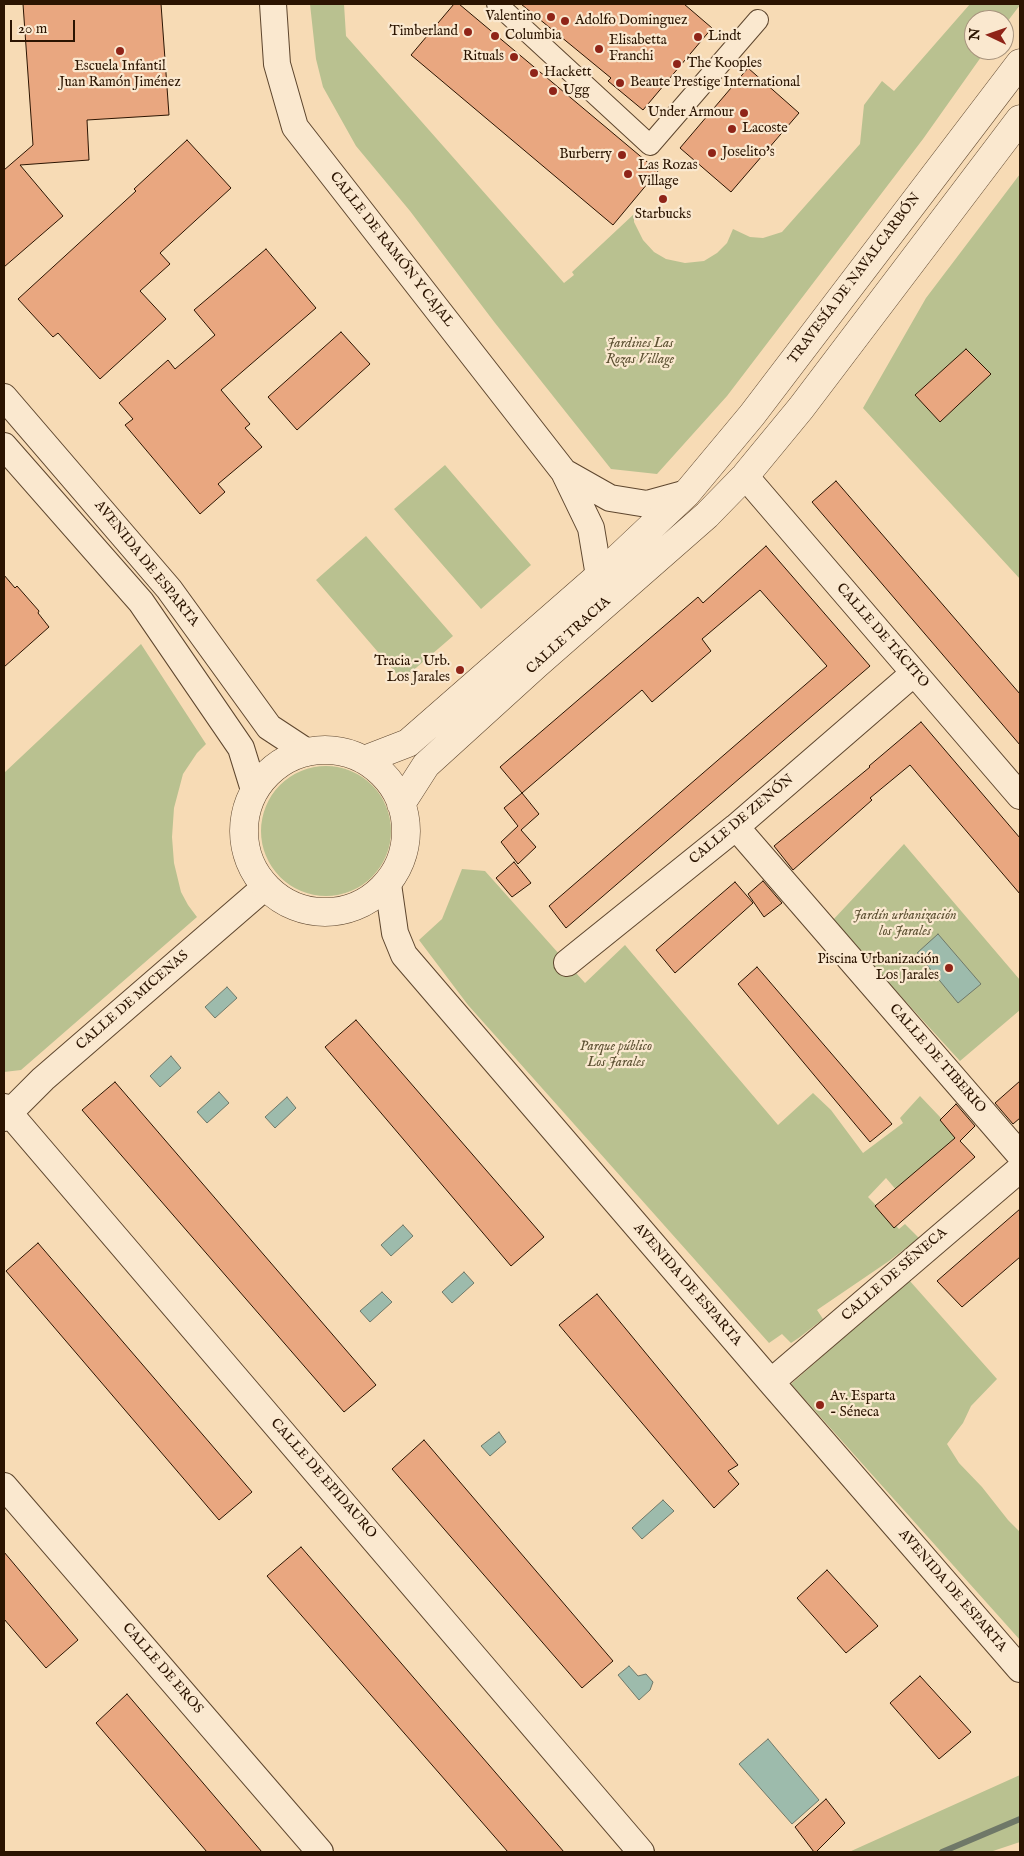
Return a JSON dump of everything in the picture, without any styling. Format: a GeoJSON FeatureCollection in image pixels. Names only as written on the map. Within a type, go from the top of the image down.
{"type":"FeatureCollection","features":[{"type":"Feature","properties":{"kind":"street","name":"CALLE DE RAMÓN Y CAJAL"},"geometry":{"type":"LineString","coordinates":[[273,4],[277,64],[295,127],[564,472],[591,528],[599,576]]}},
{"type":"Feature","properties":{"kind":"street"},"geometry":{"type":"LineString","coordinates":[[497,4],[650,145],[758,20]]}},
{"type":"Feature","properties":{"kind":"street","name":"TRAVESÍA DE NAVALCARBÓN"},"geometry":{"type":"LineString","coordinates":[[687,493],[758,407],[1020,62]]}},
{"type":"Feature","properties":{"kind":"street"},"geometry":{"type":"LineString","coordinates":[[745,476],[806,400],[1020,119]]}},
{"type":"Feature","properties":{"kind":"street","name":"AVENIDA DE ESPARTA"},"geometry":{"type":"LineString","coordinates":[[4,397],[52,450],[169,589],[269,727],[307,752]]}},
{"type":"Feature","properties":{"kind":"street","name":"AVENIDA DE ESPARTA"},"geometry":{"type":"LineString","coordinates":[[4,446],[141,602],[241,748],[254,790]]}},
{"type":"Feature","properties":{"kind":"street","name":"CALLE DE RAMÓN Y CAJAL"},"geometry":{"type":"LineString","coordinates":[[564,472],[610,498],[647,504],[687,493]]}},
{"type":"Feature","properties":{"kind":"street","name":"CALLE TRACIA"},"geometry":{"type":"LineString","coordinates":[[401,804],[426,765],[707,515],[745,476]]}},
{"type":"Feature","properties":{"kind":"street","name":"CALLE DE TÁCITO"},"geometry":{"type":"LineString","coordinates":[[745,476],[1020,796]]}},
{"type":"Feature","properties":{"kind":"street","name":"CALLE TRACIA"},"geometry":{"type":"LineString","coordinates":[[364,760],[408,743],[599,576],[687,493]]}},
{"type":"Feature","properties":{"kind":"street","name":"CALLE DE ZENÓN"},"geometry":{"type":"LineString","coordinates":[[567,963],[736,827],[914,673]]}},
{"type":"Feature","properties":{"kind":"street"},"geometry":{"type":"LineString","coordinates":[[336,750],[364,760],[387,778],[401,804],[406,825],[405,845],[399,866],[388,884],[370,899],[350,909],[327,914],[304,911],[283,902],[265,888],[255,874],[248,858],[244,840],[244,823],[247,806],[254,790],[268,773],[280,764],[307,752],[336,750]]}},
{"type":"Feature","properties":{"kind":"street","name":"CALLE DE TIBERIO"},"geometry":{"type":"LineString","coordinates":[[736,827],[1020,1155]]}},
{"type":"Feature","properties":{"kind":"street","name":"AVENIDA DE ESPARTA"},"geometry":{"type":"LineString","coordinates":[[388,884],[395,933],[404,955],[770,1382],[1020,1669]]}},
{"type":"Feature","properties":{"kind":"street","name":"CALLE DE MICENAS"},"geometry":{"type":"LineString","coordinates":[[5,1112],[265,888]]}},
{"type":"Feature","properties":{"kind":"street","name":"CALLE DE EPIDAURO"},"geometry":{"type":"LineString","coordinates":[[5,1112],[641,1852]]}},
{"type":"Feature","properties":{"kind":"street","name":"CALLE DE SÉNECA"},"geometry":{"type":"LineString","coordinates":[[770,1382],[1020,1169]]}},
{"type":"Feature","properties":{"kind":"street","name":"CALLE DE EROS"},"geometry":{"type":"LineString","coordinates":[[4,1486],[320,1852]]}},
{"type":"Feature","properties":{"kind":"green space","name":"Jardines Las Rozas Village"},"geometry":{"type":"Polygon","coordinates":[[[310,4],[344,4],[346,36],[564,283],[574,275],[572,272],[634,214],[634,222],[643,240],[654,252],[666,259],[685,263],[704,261],[717,253],[727,243],[733,229],[750,237],[763,238],[782,232],[860,144],[864,105],[882,81],[894,91],[964,11],[964,60],[979,60],[923,139],[727,396],[657,474],[611,469],[495,323],[410,211],[356,146],[323,87],[316,59],[310,4]]]}},
{"type":"Feature","properties":{"kind":"green space","name":"Jardines Las Rozas Village"},"geometry":{"type":"Polygon","coordinates":[[[970,4],[1020,5],[1014,13],[1014,10],[965,10],[970,4]]]}},
{"type":"Feature","properties":{"kind":"green space"},"geometry":{"type":"Polygon","coordinates":[[[1020,174],[1020,579],[863,408],[926,298],[1020,174]]]}},
{"type":"Feature","properties":{"kind":"green space"},"geometry":{"type":"Polygon","coordinates":[[[445,465],[531,565],[481,609],[394,509],[445,465]]]}},
{"type":"Feature","properties":{"kind":"green space"},"geometry":{"type":"Polygon","coordinates":[[[366,536],[453,636],[402,680],[316,580],[366,536]]]}},
{"type":"Feature","properties":{"kind":"green space"},"geometry":{"type":"Polygon","coordinates":[[[141,644],[206,744],[197,753],[183,774],[174,808],[172,837],[174,863],[181,892],[197,917],[21,1070],[4,1072],[4,773],[141,644]]]}},
{"type":"Feature","properties":{"kind":"green space"},"geometry":{"type":"Polygon","coordinates":[[[326,766],[339,767],[351,771],[372,785],[386,806],[390,818],[390,844],[386,856],[372,877],[351,891],[339,895],[326,896],[313,895],[301,891],[280,877],[266,856],[262,844],[261,831],[262,818],[266,806],[280,785],[301,771],[313,767],[326,766]]]}},
{"type":"Feature","properties":{"kind":"green space","name":"Jardín urbanización los Jarales"},"geometry":{"type":"Polygon","coordinates":[[[904,844],[1020,980],[1020,1010],[960,1061],[832,921],[904,844]]]}},
{"type":"Feature","properties":{"kind":"green space","name":"Parque público Los Jarales"},"geometry":{"type":"Polygon","coordinates":[[[462,869],[485,871],[585,983],[625,945],[778,1125],[813,1093],[831,1110],[863,1153],[903,1123],[900,1118],[920,1096],[960,1138],[898,1192],[886,1178],[868,1197],[899,1229],[905,1224],[919,1238],[817,1310],[823,1319],[800,1337],[791,1343],[782,1334],[769,1343],[468,1005],[419,940],[442,919],[462,869]]]}},
{"type":"Feature","properties":{"kind":"green space"},"geometry":{"type":"Polygon","coordinates":[[[909,1280],[997,1379],[971,1406],[963,1423],[947,1444],[959,1463],[1020,1532],[1020,1640],[791,1384],[909,1280]]]}},
{"type":"Feature","properties":{"kind":"green space"},"geometry":{"type":"Polygon","coordinates":[[[1020,1775],[1020,1842],[990,1852],[849,1852],[1020,1775]]]}},
{"type":"Feature","properties":{"kind":"shaded area","name":"Piscina Urbanización Los Jarales"},"geometry":{"type":"Polygon","coordinates":[[[938,934],[981,984],[958,1003],[917,953],[938,934]]]}},
{"type":"Feature","properties":{"kind":"shaded area"},"geometry":{"type":"Polygon","coordinates":[[[227,987],[237,998],[215,1018],[205,1007],[227,987]]]}},
{"type":"Feature","properties":{"kind":"shaded area"},"geometry":{"type":"Polygon","coordinates":[[[171,1056],[181,1068],[160,1087],[150,1076],[171,1056]]]}},
{"type":"Feature","properties":{"kind":"shaded area"},"geometry":{"type":"Polygon","coordinates":[[[219,1092],[229,1103],[207,1123],[197,1112],[219,1092]]]}},
{"type":"Feature","properties":{"kind":"shaded area"},"geometry":{"type":"Polygon","coordinates":[[[287,1097],[296,1108],[275,1128],[265,1117],[287,1097]]]}},
{"type":"Feature","properties":{"kind":"shaded area"},"geometry":{"type":"Polygon","coordinates":[[[403,1225],[413,1236],[391,1256],[381,1245],[403,1225]]]}},
{"type":"Feature","properties":{"kind":"shaded area"},"geometry":{"type":"Polygon","coordinates":[[[464,1272],[474,1283],[452,1303],[442,1292],[464,1272]]]}},
{"type":"Feature","properties":{"kind":"shaded area"},"geometry":{"type":"Polygon","coordinates":[[[382,1292],[392,1302],[370,1322],[360,1311],[382,1292]]]}},
{"type":"Feature","properties":{"kind":"shaded area"},"geometry":{"type":"Polygon","coordinates":[[[499,1432],[506,1442],[490,1456],[481,1446],[499,1432]]]}},
{"type":"Feature","properties":{"kind":"shaded area"},"geometry":{"type":"Polygon","coordinates":[[[663,1500],[674,1511],[642,1539],[632,1528],[663,1500]]]}},
{"type":"Feature","properties":{"kind":"shaded area"},"geometry":{"type":"Polygon","coordinates":[[[629,1666],[638,1676],[646,1674],[653,1682],[650,1690],[639,1700],[618,1675],[629,1666]]]}},
{"type":"Feature","properties":{"kind":"shaded area"},"geometry":{"type":"Polygon","coordinates":[[[768,1739],[819,1800],[792,1824],[739,1764],[768,1739]]]}},
{"type":"Feature","properties":{"kind":"building"},"geometry":{"type":"Polygon","coordinates":[[[23,4],[161,4],[169,115],[87,120],[89,160],[20,165],[63,216],[4,267],[4,170],[33,145],[23,4]]]}},
{"type":"Feature","properties":{"kind":"building"},"geometry":{"type":"Polygon","coordinates":[[[454,4],[459,4],[658,171],[613,225],[411,55],[454,4]]]}},
{"type":"Feature","properties":{"kind":"building"},"geometry":{"type":"Polygon","coordinates":[[[521,4],[684,4],[712,28],[643,110],[608,81],[611,78],[521,4]]]}},
{"type":"Feature","properties":{"kind":"building"},"geometry":{"type":"Polygon","coordinates":[[[748,68],[799,113],[731,192],[680,148],[748,68]]]}},
{"type":"Feature","properties":{"kind":"building"},"geometry":{"type":"Polygon","coordinates":[[[187,140],[231,188],[160,253],[170,264],[140,291],[166,319],[100,379],[58,333],[53,337],[18,299],[136,191],[134,189],[187,140]]]}},
{"type":"Feature","properties":{"kind":"building"},"geometry":{"type":"Polygon","coordinates":[[[266,249],[316,308],[221,390],[250,424],[245,428],[262,447],[218,484],[225,492],[200,514],[125,425],[133,419],[119,403],[168,360],[175,369],[215,335],[194,310],[266,249]]]}},
{"type":"Feature","properties":{"kind":"building"},"geometry":{"type":"Polygon","coordinates":[[[341,332],[370,364],[297,430],[268,397],[341,332]]]}},
{"type":"Feature","properties":{"kind":"building"},"geometry":{"type":"Polygon","coordinates":[[[966,349],[991,374],[940,422],[915,395],[966,349]]]}},
{"type":"Feature","properties":{"kind":"building"},"geometry":{"type":"Polygon","coordinates":[[[836,481],[1020,694],[1020,745],[812,502],[836,481]]]}},
{"type":"Feature","properties":{"kind":"building"},"geometry":{"type":"Polygon","coordinates":[[[766,546],[870,666],[566,928],[549,906],[827,666],[760,590],[702,639],[711,651],[652,702],[642,690],[522,793],[500,767],[698,597],[703,603],[766,546]]]}},
{"type":"Feature","properties":{"kind":"building"},"geometry":{"type":"Polygon","coordinates":[[[4,575],[15,588],[17,586],[39,611],[38,613],[49,627],[4,667],[4,575]]]}},
{"type":"Feature","properties":{"kind":"building"},"geometry":{"type":"Polygon","coordinates":[[[921,722],[1020,838],[1020,894],[910,765],[870,798],[872,800],[793,870],[774,846],[870,767],[921,722]]]}},
{"type":"Feature","properties":{"kind":"building"},"geometry":{"type":"Polygon","coordinates":[[[522,793],[539,814],[521,830],[536,847],[518,864],[501,842],[518,826],[504,808],[522,793]]]}},
{"type":"Feature","properties":{"kind":"building"},"geometry":{"type":"Polygon","coordinates":[[[514,862],[531,883],[512,897],[496,878],[514,862]]]}},
{"type":"Feature","properties":{"kind":"building"},"geometry":{"type":"Polygon","coordinates":[[[763,881],[782,903],[764,917],[748,894],[763,881]]]}},
{"type":"Feature","properties":{"kind":"building"},"geometry":{"type":"Polygon","coordinates":[[[735,882],[753,903],[675,973],[656,950],[735,882]]]}},
{"type":"Feature","properties":{"kind":"building"},"geometry":{"type":"Polygon","coordinates":[[[757,967],[892,1124],[870,1142],[738,984],[757,967]]]}},
{"type":"Feature","properties":{"kind":"building"},"geometry":{"type":"Polygon","coordinates":[[[356,1020],[544,1237],[511,1266],[325,1047],[356,1020]]]}},
{"type":"Feature","properties":{"kind":"building"},"geometry":{"type":"Polygon","coordinates":[[[1020,1081],[1020,1118],[1013,1124],[995,1103],[1020,1081]]]}},
{"type":"Feature","properties":{"kind":"building"},"geometry":{"type":"Polygon","coordinates":[[[115,1082],[376,1385],[344,1412],[82,1110],[115,1082]]]}},
{"type":"Feature","properties":{"kind":"building"},"geometry":{"type":"Polygon","coordinates":[[[956,1104],[975,1126],[960,1141],[975,1157],[894,1228],[875,1206],[955,1138],[940,1120],[956,1104]]]}},
{"type":"Feature","properties":{"kind":"building"},"geometry":{"type":"Polygon","coordinates":[[[1020,1209],[1020,1257],[962,1307],[937,1281],[1020,1209]]]}},
{"type":"Feature","properties":{"kind":"building"},"geometry":{"type":"Polygon","coordinates":[[[38,1243],[252,1492],[219,1520],[6,1271],[38,1243]]]}},
{"type":"Feature","properties":{"kind":"building"},"geometry":{"type":"Polygon","coordinates":[[[597,1294],[738,1465],[728,1471],[739,1484],[714,1508],[559,1325],[597,1294]]]}},
{"type":"Feature","properties":{"kind":"building"},"geometry":{"type":"Polygon","coordinates":[[[424,1440],[613,1661],[582,1688],[392,1469],[424,1440]]]}},
{"type":"Feature","properties":{"kind":"building"},"geometry":{"type":"Polygon","coordinates":[[[301,1547],[564,1852],[508,1852],[267,1576],[301,1547]]]}},
{"type":"Feature","properties":{"kind":"building"},"geometry":{"type":"Polygon","coordinates":[[[4,1552],[78,1640],[46,1668],[4,1619],[4,1552]]]}},
{"type":"Feature","properties":{"kind":"building"},"geometry":{"type":"Polygon","coordinates":[[[827,1570],[878,1626],[846,1653],[797,1598],[827,1570]]]}},
{"type":"Feature","properties":{"kind":"building"},"geometry":{"type":"Polygon","coordinates":[[[920,1676],[971,1732],[939,1759],[890,1703],[920,1676]]]}},
{"type":"Feature","properties":{"kind":"building"},"geometry":{"type":"Polygon","coordinates":[[[127,1694],[262,1852],[207,1852],[96,1723],[127,1694]]]}},
{"type":"Feature","properties":{"kind":"building"},"geometry":{"type":"Polygon","coordinates":[[[826,1799],[845,1823],[814,1852],[795,1827],[826,1799]]]}},
{"type":"Feature","properties":{"kind":"waterway"},"geometry":{"type":"LineString","coordinates":[[942,1852],[1020,1819]]}},
{"type":"Feature","properties":{"kind":"place","name":"Valentino"},"geometry":{"type":"Point","coordinates":[551,17]}},
{"type":"Feature","properties":{"kind":"place","name":"Adolfo Dominguez"},"geometry":{"type":"Point","coordinates":[565,21]}},
{"type":"Feature","properties":{"kind":"place","name":"Timberland"},"geometry":{"type":"Point","coordinates":[468,32]}},
{"type":"Feature","properties":{"kind":"place","name":"Columbia"},"geometry":{"type":"Point","coordinates":[495,36]}},
{"type":"Feature","properties":{"kind":"place","name":"Lindt"},"geometry":{"type":"Point","coordinates":[698,37]}},
{"type":"Feature","properties":{"kind":"place","name":"Elisabetta Franchi"},"geometry":{"type":"Point","coordinates":[599,49]}},
{"type":"Feature","properties":{"kind":"place","name":"Escuela Infantil Juan Ramón Jiménez"},"geometry":{"type":"Point","coordinates":[120,51]}},
{"type":"Feature","properties":{"kind":"place","name":"Rituals"},"geometry":{"type":"Point","coordinates":[514,57]}},
{"type":"Feature","properties":{"kind":"place","name":"The Kooples"},"geometry":{"type":"Point","coordinates":[677,64]}},
{"type":"Feature","properties":{"kind":"place","name":"Hackett"},"geometry":{"type":"Point","coordinates":[534,73]}},
{"type":"Feature","properties":{"kind":"place","name":"Beaute Prestige International"},"geometry":{"type":"Point","coordinates":[620,83]}},
{"type":"Feature","properties":{"kind":"place","name":"Ugg"},"geometry":{"type":"Point","coordinates":[553,91]}},
{"type":"Feature","properties":{"kind":"place","name":"Under Armour"},"geometry":{"type":"Point","coordinates":[744,113]}},
{"type":"Feature","properties":{"kind":"place","name":"Lacoste"},"geometry":{"type":"Point","coordinates":[732,129]}},
{"type":"Feature","properties":{"kind":"place","name":"Joselito's"},"geometry":{"type":"Point","coordinates":[712,153]}},
{"type":"Feature","properties":{"kind":"place","name":"Burberry"},"geometry":{"type":"Point","coordinates":[622,155]}},
{"type":"Feature","properties":{"kind":"place","name":"Las Rozas Village"},"geometry":{"type":"Point","coordinates":[628,174]}},
{"type":"Feature","properties":{"kind":"place","name":"Starbucks"},"geometry":{"type":"Point","coordinates":[663,199]}},
{"type":"Feature","properties":{"kind":"place","name":"Tracia - Urb. Los Jarales"},"geometry":{"type":"Point","coordinates":[460,670]}},
{"type":"Feature","properties":{"kind":"place","name":"Piscina Urbanización Los Jarales"},"geometry":{"type":"Point","coordinates":[949,968]}},
{"type":"Feature","properties":{"kind":"place","name":"Av. Esparta - Séneca"},"geometry":{"type":"Point","coordinates":[820,1405]}}]}
